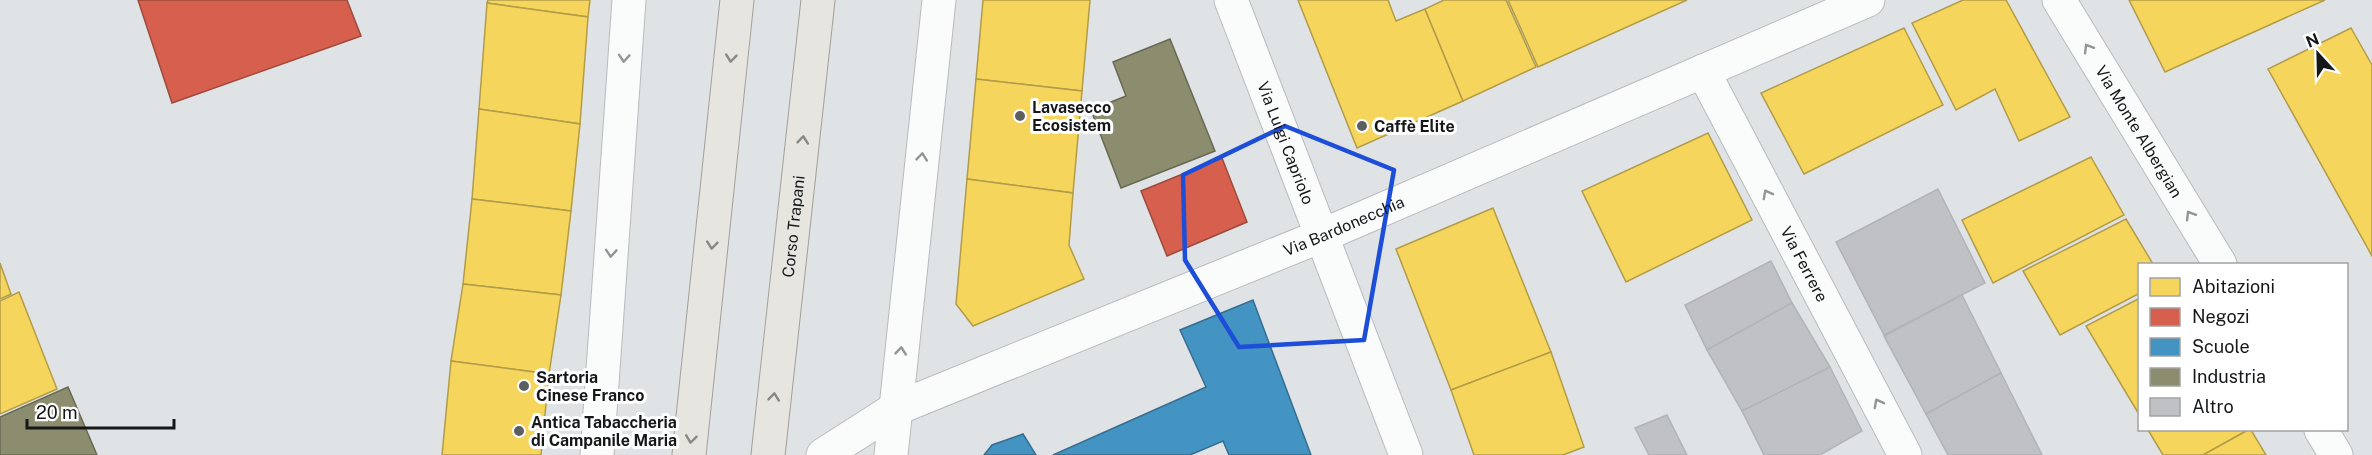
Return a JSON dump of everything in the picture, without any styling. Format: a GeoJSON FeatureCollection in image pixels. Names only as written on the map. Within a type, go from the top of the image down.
{"type":"FeatureCollection","features":[{"type":"Feature","properties":{"kind":"main road"},"geometry":{"type":"LineString","coordinates":[[689,455],[738,0]]}},
{"type":"Feature","properties":{"kind":"main road","name":"Corso Trapani"},"geometry":{"type":"LineString","coordinates":[[768,455],[818,0]]}},
{"type":"Feature","properties":{"kind":"street"},"geometry":{"type":"LineString","coordinates":[[597,455],[628,0]]}},
{"type":"Feature","properties":{"kind":"street"},"geometry":{"type":"LineString","coordinates":[[891,455],[939,0]]}},
{"type":"Feature","properties":{"kind":"street","name":"Via Luigi Capriolo"},"geometry":{"type":"LineString","coordinates":[[1231,0],[1406,455]]}},
{"type":"Feature","properties":{"kind":"street","name":"Via Bardonecchia"},"geometry":{"type":"LineString","coordinates":[[823,455],[895,410],[1321,236],[1868,0]]}},
{"type":"Feature","properties":{"kind":"street","name":"Via Monte Albergian"},"geometry":{"type":"LineString","coordinates":[[2059,0],[2219,263]]}},
{"type":"Feature","properties":{"kind":"street","name":"Via Ferrere"},"geometry":{"type":"LineString","coordinates":[[1702,71],[1905,455]]}},
{"type":"Feature","properties":{"kind":"street"},"geometry":{"type":"LineString","coordinates":[[2322,431],[2337,455]]}},
{"type":"Feature","properties":{"kind":"highlighted area"},"geometry":{"type":"Polygon","coordinates":[[[1285,126],[1394,170],[1364,340],[1239,347],[1185,260],[1183,175],[1285,126]]]}},
{"type":"Feature","properties":{"kind":"building: Abitazioni"},"geometry":{"type":"Polygon","coordinates":[[[488,0],[590,0],[588,17],[487,3],[488,0]]]}},
{"type":"Feature","properties":{"kind":"building: Abitazioni"},"geometry":{"type":"Polygon","coordinates":[[[983,0],[1090,0],[1082,91],[976,79],[983,0]]]}},
{"type":"Feature","properties":{"kind":"building: Abitazioni"},"geometry":{"type":"Polygon","coordinates":[[[1298,0],[1388,0],[1396,21],[1425,9],[1463,101],[1357,148],[1298,0]]]}},
{"type":"Feature","properties":{"kind":"building: Abitazioni"},"geometry":{"type":"Polygon","coordinates":[[[1444,0],[1506,0],[1536,67],[1463,101],[1425,9],[1444,0]]]}},
{"type":"Feature","properties":{"kind":"building: Abitazioni"},"geometry":{"type":"Polygon","coordinates":[[[1508,0],[1687,0],[1538,67],[1508,0]]]}},
{"type":"Feature","properties":{"kind":"building: Abitazioni"},"geometry":{"type":"Polygon","coordinates":[[[1963,0],[2006,0],[2070,117],[2019,141],[1995,89],[1956,110],[1912,23],[1963,0]]]}},
{"type":"Feature","properties":{"kind":"building: Abitazioni"},"geometry":{"type":"Polygon","coordinates":[[[2129,0],[2325,0],[2165,72],[2129,0]]]}},
{"type":"Feature","properties":{"kind":"building: Abitazioni"},"geometry":{"type":"Polygon","coordinates":[[[487,3],[588,17],[580,124],[479,109],[487,3]]]}},
{"type":"Feature","properties":{"kind":"building: Abitazioni"},"geometry":{"type":"Polygon","coordinates":[[[1904,28],[1943,105],[1804,174],[1761,93],[1904,28]]]}},
{"type":"Feature","properties":{"kind":"building: Abitazioni"},"geometry":{"type":"Polygon","coordinates":[[[2351,28],[2372,65],[2372,256],[2268,69],[2351,28]]]}},
{"type":"Feature","properties":{"kind":"building: Abitazioni"},"geometry":{"type":"Polygon","coordinates":[[[976,79],[1082,91],[1073,193],[967,179],[976,79]]]}},
{"type":"Feature","properties":{"kind":"building: Abitazioni"},"geometry":{"type":"Polygon","coordinates":[[[479,109],[580,124],[571,211],[472,199],[479,109]]]}},
{"type":"Feature","properties":{"kind":"building: Abitazioni"},"geometry":{"type":"Polygon","coordinates":[[[1708,133],[1752,220],[1626,282],[1582,191],[1708,133]]]}},
{"type":"Feature","properties":{"kind":"building: Abitazioni"},"geometry":{"type":"Polygon","coordinates":[[[2091,157],[2124,215],[1993,283],[1962,220],[2091,157]]]}},
{"type":"Feature","properties":{"kind":"building: Abitazioni"},"geometry":{"type":"Polygon","coordinates":[[[967,179],[1073,193],[1069,245],[1084,279],[973,326],[956,304],[967,179]]]}},
{"type":"Feature","properties":{"kind":"building: Abitazioni"},"geometry":{"type":"Polygon","coordinates":[[[472,199],[571,211],[561,295],[463,284],[472,199]]]}},
{"type":"Feature","properties":{"kind":"building: Abitazioni"},"geometry":{"type":"Polygon","coordinates":[[[1493,208],[1551,352],[1451,390],[1396,249],[1493,208]]]}},
{"type":"Feature","properties":{"kind":"building: Abitazioni"},"geometry":{"type":"Polygon","coordinates":[[[2126,219],[2152,263],[2138,263],[2138,294],[2060,335],[2023,271],[2126,219]]]}},
{"type":"Feature","properties":{"kind":"building: Abitazioni"},"geometry":{"type":"Polygon","coordinates":[[[0,263],[11,294],[0,299],[0,263]]]}},
{"type":"Feature","properties":{"kind":"building: Abitazioni"},"geometry":{"type":"Polygon","coordinates":[[[463,284],[561,295],[549,374],[451,361],[463,284]]]}},
{"type":"Feature","properties":{"kind":"building: Abitazioni"},"geometry":{"type":"Polygon","coordinates":[[[19,292],[57,389],[0,414],[0,301],[19,292]]]}},
{"type":"Feature","properties":{"kind":"building: Abitazioni"},"geometry":{"type":"Polygon","coordinates":[[[2138,299],[2138,413],[2086,326],[2138,299]]]}},
{"type":"Feature","properties":{"kind":"building: Abitazioni"},"geometry":{"type":"Polygon","coordinates":[[[1551,352],[1584,447],[1563,455],[1474,455],[1451,390],[1551,352]]]}},
{"type":"Feature","properties":{"kind":"building: Abitazioni"},"geometry":{"type":"Polygon","coordinates":[[[451,361],[549,374],[541,455],[442,455],[451,361]]]}},
{"type":"Feature","properties":{"kind":"building: Abitazioni"},"geometry":{"type":"Polygon","coordinates":[[[2149,431],[2246,431],[2203,455],[2163,455],[2149,431]]]}},
{"type":"Feature","properties":{"kind":"building: Abitazioni"},"geometry":{"type":"Polygon","coordinates":[[[2246,431],[2252,431],[2266,455],[2203,455],[2246,431]]]}},
{"type":"Feature","properties":{"kind":"building: Negozi"},"geometry":{"type":"Polygon","coordinates":[[[138,0],[347,0],[361,36],[172,103],[138,0]]]}},
{"type":"Feature","properties":{"kind":"building: Negozi"},"geometry":{"type":"Polygon","coordinates":[[[1222,158],[1247,222],[1167,256],[1141,191],[1222,158]]]}},
{"type":"Feature","properties":{"kind":"building: Scuole"},"geometry":{"type":"Polygon","coordinates":[[[1253,300],[1311,455],[1229,455],[1223,441],[1190,455],[1053,455],[1206,387],[1180,330],[1253,300]]]}},
{"type":"Feature","properties":{"kind":"building: Scuole"},"geometry":{"type":"Polygon","coordinates":[[[1023,434],[1036,455],[984,455],[992,445],[1023,434]]]}},
{"type":"Feature","properties":{"kind":"building: Industria"},"geometry":{"type":"Polygon","coordinates":[[[1170,39],[1215,151],[1121,188],[1091,110],[1126,96],[1113,62],[1170,39]]]}},
{"type":"Feature","properties":{"kind":"building: Industria"},"geometry":{"type":"Polygon","coordinates":[[[68,387],[97,455],[0,455],[0,417],[68,387]]]}},
{"type":"Feature","properties":{"kind":"building: Altro"},"geometry":{"type":"Polygon","coordinates":[[[1938,189],[1985,283],[1884,335],[1836,242],[1938,189]]]}},
{"type":"Feature","properties":{"kind":"building: Altro"},"geometry":{"type":"Polygon","coordinates":[[[1771,261],[1792,303],[1707,350],[1685,305],[1771,261]]]}},
{"type":"Feature","properties":{"kind":"building: Altro"},"geometry":{"type":"Polygon","coordinates":[[[1962,295],[2001,373],[1926,414],[1884,336],[1962,295]]]}},
{"type":"Feature","properties":{"kind":"building: Altro"},"geometry":{"type":"Polygon","coordinates":[[[1792,303],[1830,367],[1742,411],[1707,350],[1792,303]]]}},
{"type":"Feature","properties":{"kind":"building: Altro"},"geometry":{"type":"Polygon","coordinates":[[[1830,367],[1862,431],[1820,455],[1764,455],[1742,411],[1830,367]]]}},
{"type":"Feature","properties":{"kind":"building: Altro"},"geometry":{"type":"Polygon","coordinates":[[[2001,373],[2042,455],[1948,455],[1926,414],[2001,373]]]}},
{"type":"Feature","properties":{"kind":"building: Altro"},"geometry":{"type":"Polygon","coordinates":[[[1667,415],[1687,455],[1649,455],[1635,428],[1667,415]]]}},
{"type":"Feature","properties":{"kind":"place","name":"Lavasecco Ecosistem"},"geometry":{"type":"Point","coordinates":[1020,116]}},
{"type":"Feature","properties":{"kind":"place","name":"Caffè Elite"},"geometry":{"type":"Point","coordinates":[1362,126]}},
{"type":"Feature","properties":{"kind":"place","name":"Sartoria Cinese Franco"},"geometry":{"type":"Point","coordinates":[524,386]}},
{"type":"Feature","properties":{"kind":"place","name":"Antica Tabaccheria di Campanile Maria"},"geometry":{"type":"Point","coordinates":[519,431]}}]}
